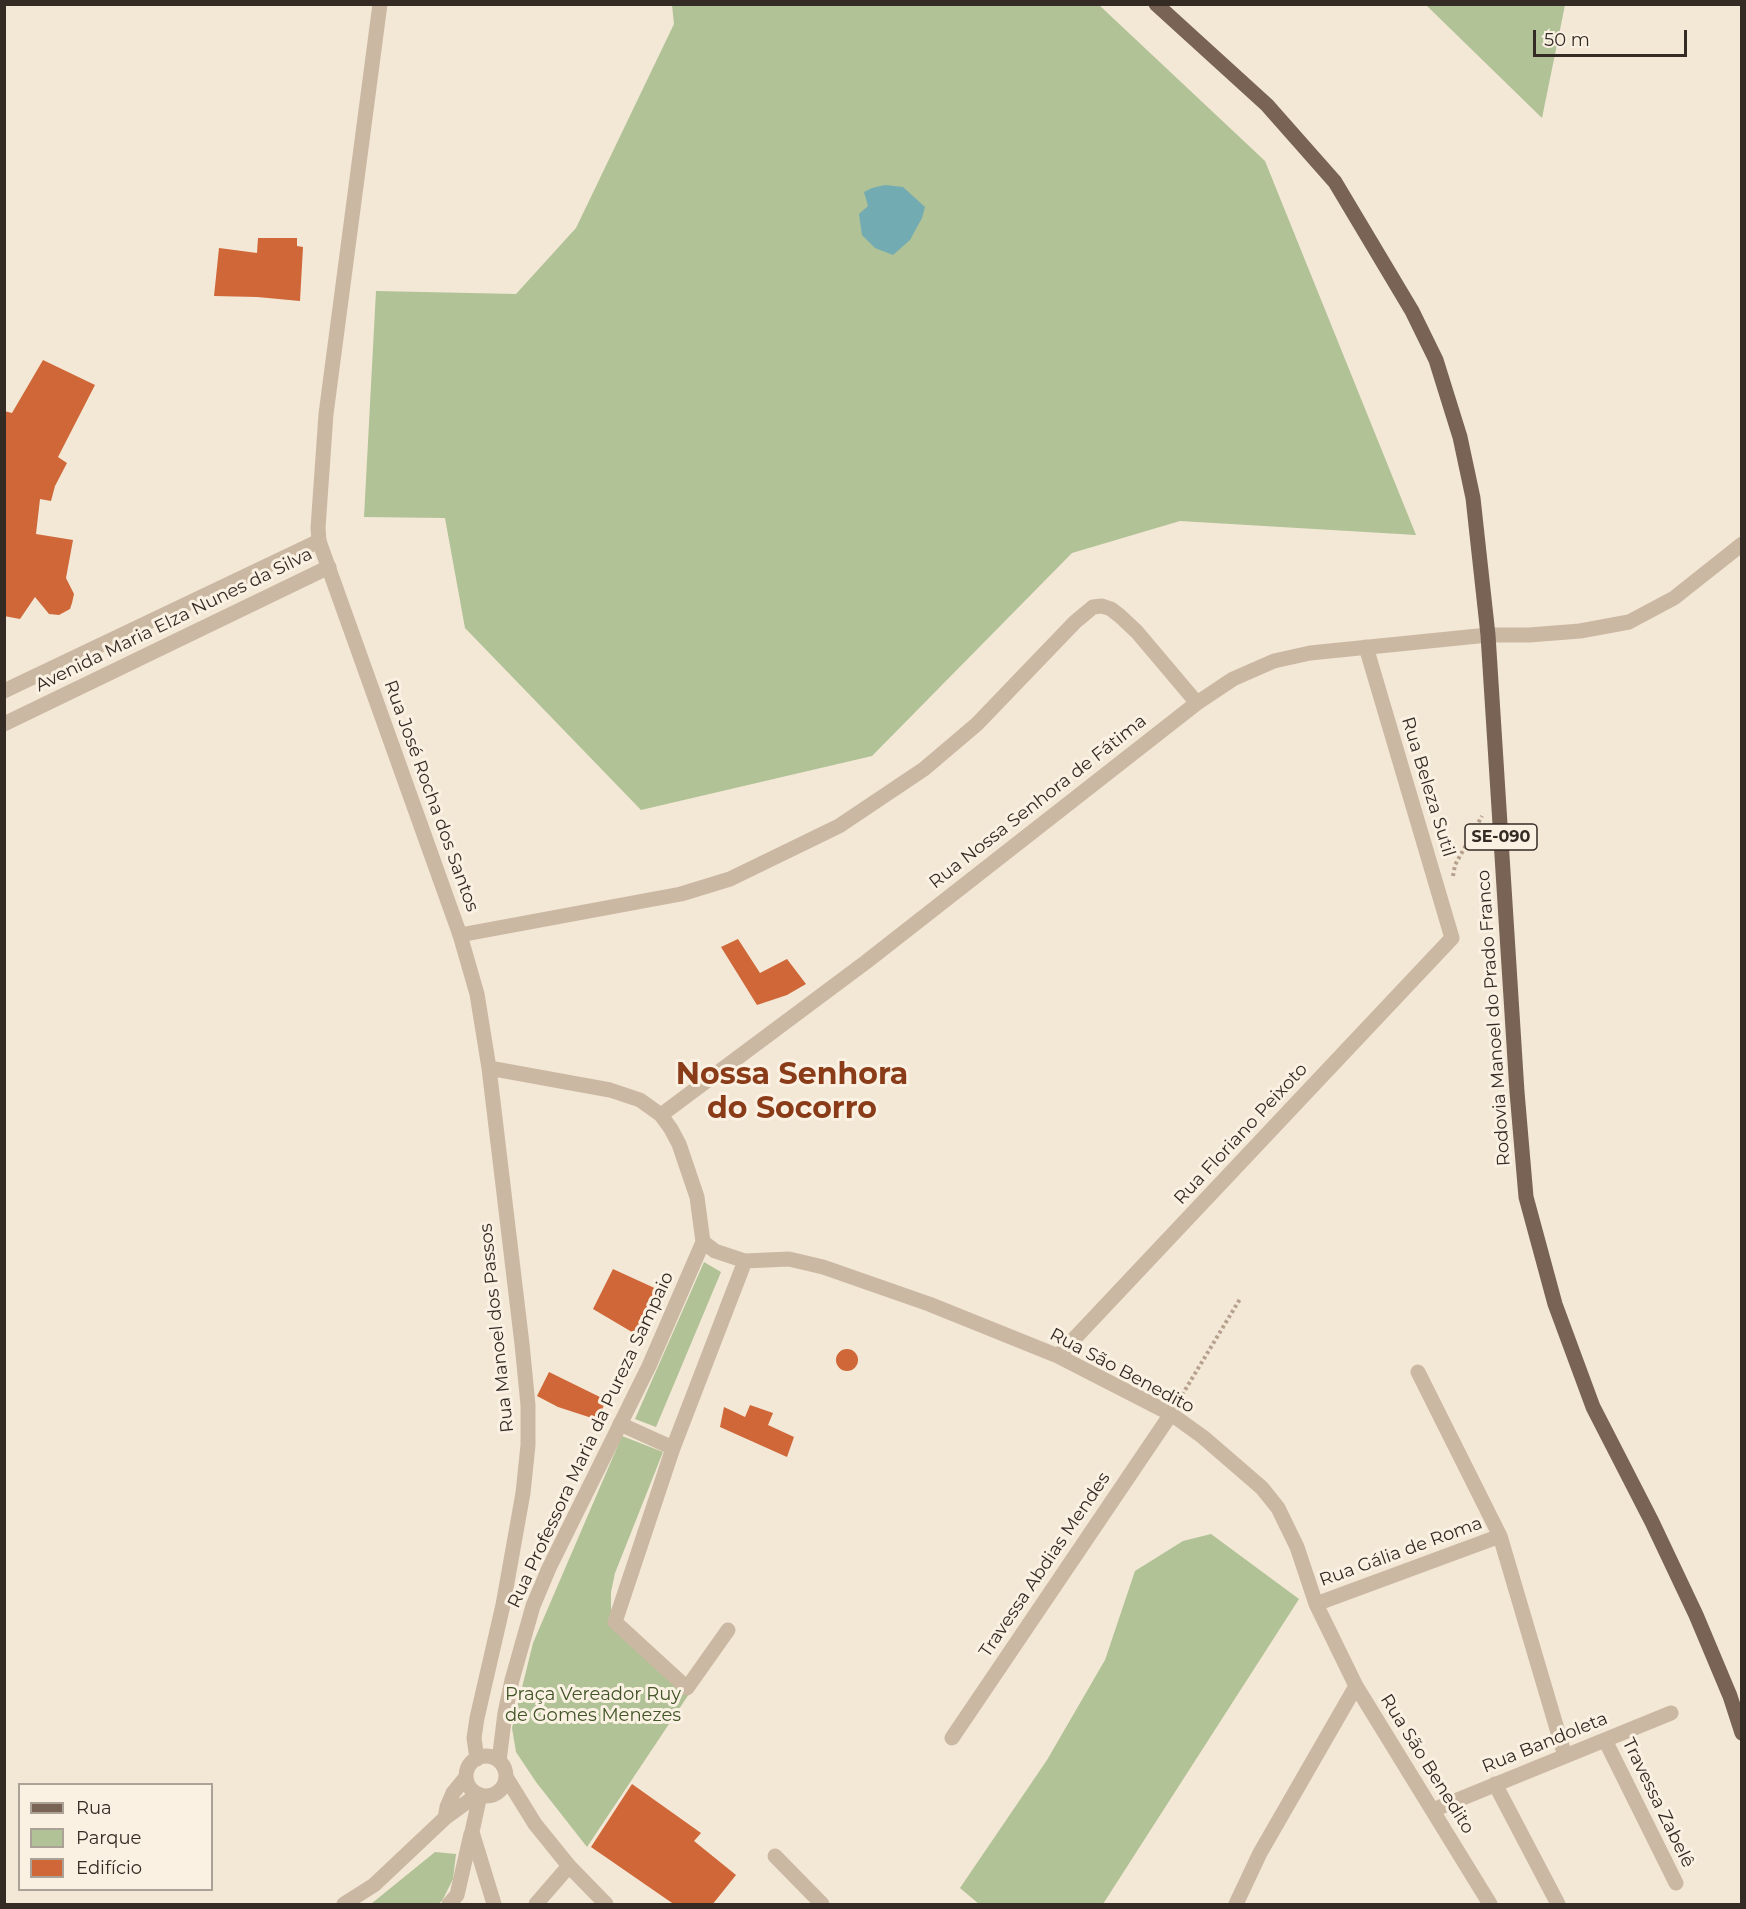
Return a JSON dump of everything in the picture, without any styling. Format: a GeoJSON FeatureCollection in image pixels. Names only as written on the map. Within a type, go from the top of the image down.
{"type":"FeatureCollection","features":[{"type":"Feature","properties":{"kind":"main road","name":"Rodovia Manoel do Prado Franco"},"geometry":{"type":"LineString","coordinates":[[1156,4],[1267,105],[1335,182],[1412,311],[1436,360],[1460,437],[1473,498],[1488,635],[1516,1081],[1526,1197],[1555,1304],[1593,1407],[1652,1522],[1696,1615],[1730,1696],[1742,1733]]}},
{"type":"Feature","properties":{"kind":"street"},"geometry":{"type":"LineString","coordinates":[[318,541],[326,414],[380,4]]}},
{"type":"Feature","properties":{"kind":"street","name":"Rua José Rocha dos Santos"},"geometry":{"type":"LineString","coordinates":[[318,541],[460,935],[477,994],[489,1068]]}},
{"type":"Feature","properties":{"kind":"street","name":"Avenida Maria Elza Nunes da Silva"},"geometry":{"type":"LineString","coordinates":[[4,691],[318,541]]}},
{"type":"Feature","properties":{"kind":"street","name":"Rua Nossa Senhora de Fátima"},"geometry":{"type":"LineString","coordinates":[[661,1115],[866,962],[1197,703],[1233,679],[1274,661],[1310,653],[1488,635],[1580,631],[1629,621],[1674,598],[1742,544]]}},
{"type":"Feature","properties":{"kind":"street","name":"Avenida Maria Elza Nunes da Silva"},"geometry":{"type":"LineString","coordinates":[[4,724],[329,567]]}},
{"type":"Feature","properties":{"kind":"street"},"geometry":{"type":"LineString","coordinates":[[460,935],[681,894],[730,879],[838,826],[924,769],[968,731],[1075,622],[1093,608],[1102,606],[1120,616],[1137,632],[1197,703]]}},
{"type":"Feature","properties":{"kind":"street","name":"Rua Beleza Sutil"},"geometry":{"type":"LineString","coordinates":[[1366,647],[1452,938]]}},
{"type":"Feature","properties":{"kind":"street","name":"Rua Floriano Peixoto"},"geometry":{"type":"LineString","coordinates":[[1058,1356],[1452,938]]}},
{"type":"Feature","properties":{"kind":"street"},"geometry":{"type":"LineString","coordinates":[[489,1068],[610,1090],[640,1100],[661,1115],[679,1144],[697,1197],[703,1242]]}},
{"type":"Feature","properties":{"kind":"street","name":"Rua Manoel dos Passos"},"geometry":{"type":"LineString","coordinates":[[477,1759],[474,1738],[477,1718],[503,1605],[523,1493],[528,1445],[528,1405],[522,1344],[489,1068]]}},
{"type":"Feature","properties":{"kind":"street","name":"Rua São Benedito"},"geometry":{"type":"LineString","coordinates":[[703,1242],[715,1251],[745,1261],[789,1259],[823,1267],[929,1304],[1058,1356],[1171,1414],[1233,1462],[1262,1488],[1278,1508],[1297,1547],[1316,1604],[1356,1686],[1490,1905]]}},
{"type":"Feature","properties":{"kind":"street","name":"Rua Professora Maria da Pureza Sampaio"},"geometry":{"type":"LineString","coordinates":[[499,1761],[512,1680],[533,1606],[549,1568],[649,1366],[703,1242]]}},
{"type":"Feature","properties":{"kind":"street"},"geometry":{"type":"LineString","coordinates":[[728,1630],[687,1688],[615,1622],[673,1448],[745,1261]]}},
{"type":"Feature","properties":{"kind":"street"},"geometry":{"type":"LineString","coordinates":[[1418,1372],[1500,1536],[1565,1756]]}},
{"type":"Feature","properties":{"kind":"street","name":"Travessa Abdias Mendes"},"geometry":{"type":"LineString","coordinates":[[952,1738],[1171,1414]]}},
{"type":"Feature","properties":{"kind":"street"},"geometry":{"type":"LineString","coordinates":[[620,1424],[673,1448]]}},
{"type":"Feature","properties":{"kind":"street","name":"Rua Gália de Roma"},"geometry":{"type":"LineString","coordinates":[[1316,1604],[1500,1536]]}},
{"type":"Feature","properties":{"kind":"street"},"geometry":{"type":"LineString","coordinates":[[1236,1905],[1260,1853],[1356,1686]]}},
{"type":"Feature","properties":{"kind":"street","name":"Rua Bandoleta"},"geometry":{"type":"LineString","coordinates":[[1433,1810],[1671,1713]]}},
{"type":"Feature","properties":{"kind":"street","name":"Travessa Zabelê"},"geometry":{"type":"LineString","coordinates":[[1605,1740],[1676,1883]]}},
{"type":"Feature","properties":{"kind":"street"},"geometry":{"type":"LineString","coordinates":[[445,1818],[453,1793],[466,1777],[469,1767],[477,1759],[489,1757],[499,1761],[505,1771],[505,1784],[497,1793]]}},
{"type":"Feature","properties":{"kind":"street"},"geometry":{"type":"LineString","coordinates":[[466,1777],[469,1785],[479,1794]]}},
{"type":"Feature","properties":{"kind":"street"},"geometry":{"type":"LineString","coordinates":[[506,1777],[535,1824],[569,1866],[606,1905]]}},
{"type":"Feature","properties":{"kind":"street"},"geometry":{"type":"LineString","coordinates":[[1495,1784],[1558,1905]]}},
{"type":"Feature","properties":{"kind":"street"},"geometry":{"type":"LineString","coordinates":[[344,1905],[374,1885],[445,1818],[479,1794],[497,1793],[535,1824]]}},
{"type":"Feature","properties":{"kind":"street"},"geometry":{"type":"LineString","coordinates":[[449,1905],[457,1895],[479,1794]]}},
{"type":"Feature","properties":{"kind":"street"},"geometry":{"type":"LineString","coordinates":[[472,1832],[494,1905]]}},
{"type":"Feature","properties":{"kind":"street"},"geometry":{"type":"LineString","coordinates":[[775,1856],[821,1904]]}},
{"type":"Feature","properties":{"kind":"street"},"geometry":{"type":"LineString","coordinates":[[536,1905],[569,1866]]}},
{"type":"Feature","properties":{"kind":"path"},"geometry":{"type":"LineString","coordinates":[[1451,884],[1455,865],[1479,819],[1498,797]]}},
{"type":"Feature","properties":{"kind":"path"},"geometry":{"type":"LineString","coordinates":[[1171,1414],[1240,1299]]}},
{"type":"Feature","properties":{"kind":"green space"},"geometry":{"type":"Polygon","coordinates":[[[1098,4],[1265,161],[1416,535],[1180,521],[1072,553],[872,756],[641,810],[465,628],[445,518],[364,517],[376,291],[516,294],[576,228],[674,24],[672,5],[1098,4]]]}},
{"type":"Feature","properties":{"kind":"green space"},"geometry":{"type":"Polygon","coordinates":[[[1426,5],[1565,5],[1542,118],[1426,5]]]}},
{"type":"Feature","properties":{"kind":"green space"},"geometry":{"type":"Polygon","coordinates":[[[704,1262],[721,1272],[656,1427],[635,1419],[704,1262]]]}},
{"type":"Feature","properties":{"kind":"green space","name":"Praça Vereador Ruy de Gomes Menezes"},"geometry":{"type":"Polygon","coordinates":[[[622,1436],[663,1452],[615,1573],[611,1592],[611,1623],[689,1694],[587,1847],[536,1782],[516,1752],[512,1728],[533,1643],[622,1436]]]}},
{"type":"Feature","properties":{"kind":"green space"},"geometry":{"type":"Polygon","coordinates":[[[1211,1534],[1299,1599],[1103,1904],[979,1904],[960,1888],[1047,1760],[1105,1660],[1135,1571],[1183,1541],[1211,1534]]]}},
{"type":"Feature","properties":{"kind":"green space"},"geometry":{"type":"Polygon","coordinates":[[[435,1852],[456,1854],[453,1879],[442,1901],[438,1904],[371,1904],[435,1852]]]}},
{"type":"Feature","properties":{"kind":"water"},"geometry":{"type":"Polygon","coordinates":[[[885,185],[903,187],[925,207],[922,218],[910,240],[893,255],[875,248],[862,235],[859,214],[868,206],[864,192],[885,185]]]}},
{"type":"Feature","properties":{"kind":"building"},"geometry":{"type":"Polygon","coordinates":[[[258,238],[297,238],[297,246],[303,247],[300,301],[214,296],[219,248],[257,253],[258,238]]]}},
{"type":"Feature","properties":{"kind":"building"},"geometry":{"type":"Polygon","coordinates":[[[43,360],[95,385],[58,457],[67,463],[55,486],[51,501],[40,499],[36,534],[73,540],[66,578],[74,594],[72,603],[70,609],[59,615],[49,614],[35,597],[20,619],[4,616],[4,411],[12,413],[43,360]]]}},
{"type":"Feature","properties":{"kind":"building"},"geometry":{"type":"Polygon","coordinates":[[[738,939],[760,973],[787,959],[806,984],[787,995],[757,1005],[721,947],[738,939]]]}},
{"type":"Feature","properties":{"kind":"building"},"geometry":{"type":"Polygon","coordinates":[[[613,1269],[661,1291],[637,1335],[593,1309],[613,1269]]]}},
{"type":"Feature","properties":{"kind":"building"},"geometry":{"type":"Polygon","coordinates":[[[847,1349],[855,1352],[858,1360],[855,1368],[847,1371],[839,1368],[836,1360],[839,1352],[847,1349]]]}},
{"type":"Feature","properties":{"kind":"building"},"geometry":{"type":"Polygon","coordinates":[[[549,1372],[606,1400],[598,1420],[558,1407],[537,1396],[549,1372]]]}},
{"type":"Feature","properties":{"kind":"building"},"geometry":{"type":"Polygon","coordinates":[[[750,1405],[773,1413],[768,1425],[794,1437],[787,1457],[720,1427],[724,1407],[745,1417],[750,1405]]]}},
{"type":"Feature","properties":{"kind":"building"},"geometry":{"type":"Polygon","coordinates":[[[632,1784],[701,1833],[694,1841],[736,1875],[712,1905],[675,1905],[591,1847],[632,1784]]]}},
{"type":"Feature","properties":{"kind":"district","name":"Nossa Senhora do Socorro"},"geometry":{"type":"Point","coordinates":[792,1092]}}]}
